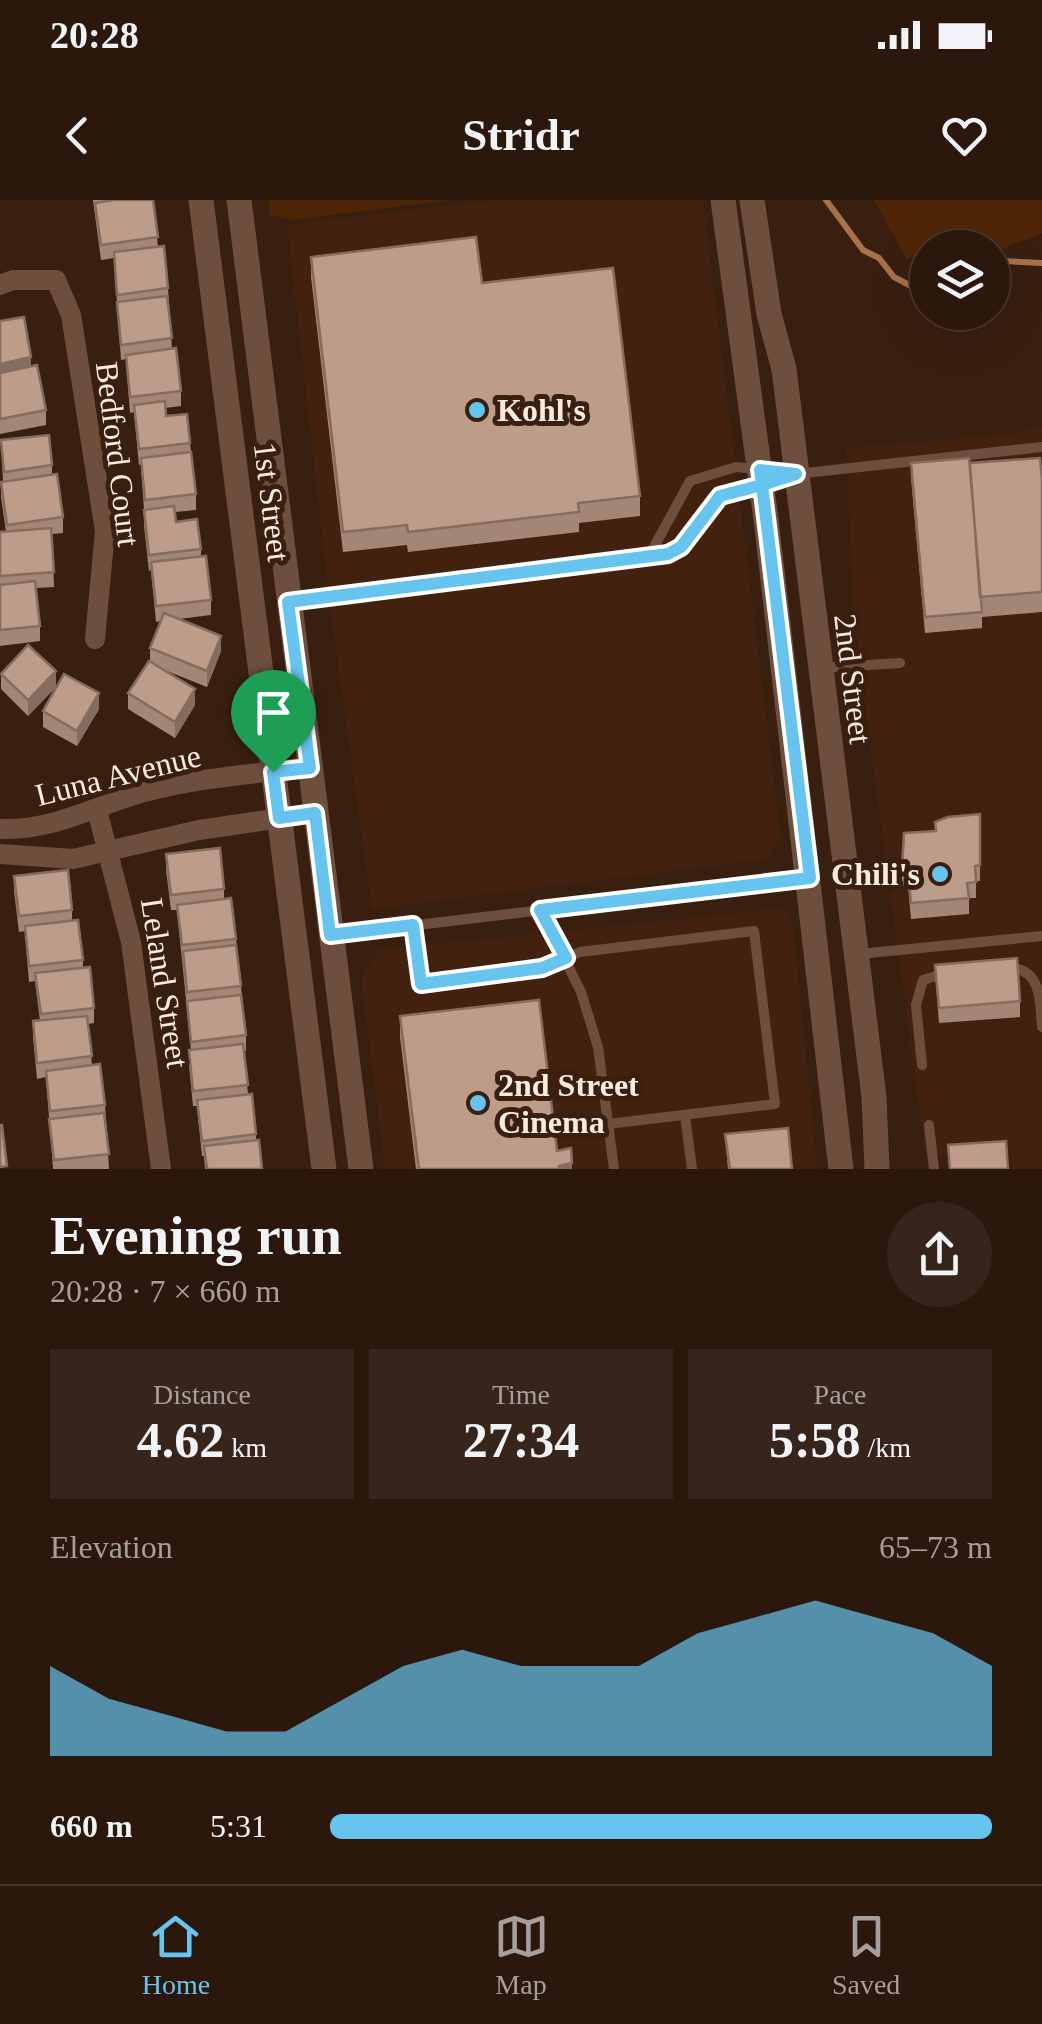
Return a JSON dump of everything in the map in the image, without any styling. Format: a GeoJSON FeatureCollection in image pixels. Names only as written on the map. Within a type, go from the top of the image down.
{"type":"FeatureCollection","features":[{"type":"Feature","properties":{"kind":"street","name":"1st Street"},"geometry":{"type":"LineString","coordinates":[[201,200],[324,1169]]}},
{"type":"Feature","properties":{"kind":"street","name":"1st Street"},"geometry":{"type":"LineString","coordinates":[[239,200],[361,1169]]}},
{"type":"Feature","properties":{"kind":"street","name":"2nd Street"},"geometry":{"type":"LineString","coordinates":[[752,200],[769,314],[784,368],[874,1097],[877,1169]]}},
{"type":"Feature","properties":{"kind":"street","name":"2nd Street"},"geometry":{"type":"LineString","coordinates":[[724,203],[810,878],[841,1169]]}},
{"type":"Feature","properties":{"kind":"street","name":"Bedford Court"},"geometry":{"type":"LineString","coordinates":[[0,285],[13,280],[56,280],[71,315],[105,531],[95,639]]}},
{"type":"Feature","properties":{"kind":"street","name":"Luna Avenue"},"geometry":{"type":"LineString","coordinates":[[0,829],[59,824],[190,782],[310,768]]}},
{"type":"Feature","properties":{"kind":"street","name":"Leland Street"},"geometry":{"type":"LineString","coordinates":[[98,810],[139,987],[160,1169]]}},
{"type":"Feature","properties":{"kind":"street","name":"Luna Avenue"},"geometry":{"type":"LineString","coordinates":[[0,854],[73,859],[315,813]]}},
{"type":"Feature","properties":{"kind":"lane"},"geometry":{"type":"LineString","coordinates":[[288,602],[649,556],[681,547],[720,496],[761,477],[1042,447]]}},
{"type":"Feature","properties":{"kind":"lane"},"geometry":{"type":"LineString","coordinates":[[649,556],[690,481],[736,467],[761,477]]}},
{"type":"Feature","properties":{"kind":"lane"},"geometry":{"type":"LineString","coordinates":[[819,668],[900,663]]}},
{"type":"Feature","properties":{"kind":"lane"},"geometry":{"type":"LineString","coordinates":[[330,935],[810,878]]}},
{"type":"Feature","properties":{"kind":"lane"},"geometry":{"type":"LineString","coordinates":[[540,910],[566,958],[598,1047],[614,1169]]}},
{"type":"Feature","properties":{"kind":"lane"},"geometry":{"type":"LineString","coordinates":[[413,925],[421,984],[542,968],[580,952],[754,931],[775,1104],[608,1124]]}},
{"type":"Feature","properties":{"kind":"lane"},"geometry":{"type":"LineString","coordinates":[[856,954],[1042,936]]}},
{"type":"Feature","properties":{"kind":"lane"},"geometry":{"type":"LineString","coordinates":[[999,968],[1016,967],[1034,980],[1042,1027]]}},
{"type":"Feature","properties":{"kind":"lane"},"geometry":{"type":"LineString","coordinates":[[922,1064],[917,992],[933,974],[966,971]]}},
{"type":"Feature","properties":{"kind":"lane"},"geometry":{"type":"LineString","coordinates":[[685,1115],[692,1169]]}},
{"type":"Feature","properties":{"kind":"lane"},"geometry":{"type":"LineString","coordinates":[[929,1125],[934,1169]]}},
{"type":"Feature","properties":{"kind":"shaded area"},"geometry":{"type":"Polygon","coordinates":[[[268,200],[449,200],[294,220],[270,215],[268,200]]]}},
{"type":"Feature","properties":{"kind":"shaded area"},"geometry":{"type":"Polygon","coordinates":[[[495,200],[703,200],[781,838],[767,859],[372,909],[331,615],[287,225],[495,200]]]}},
{"type":"Feature","properties":{"kind":"shaded area"},"geometry":{"type":"Polygon","coordinates":[[[874,200],[1042,200],[1042,233],[1010,246],[1010,230],[910,230],[910,258],[906,258],[874,200]]]}},
{"type":"Feature","properties":{"kind":"shaded area"},"geometry":{"type":"Polygon","coordinates":[[[1042,426],[1042,1169],[1012,1169],[1010,1149],[926,1159],[854,624],[846,448],[1011,434],[1042,426]]]}},
{"type":"Feature","properties":{"kind":"shaded area"},"geometry":{"type":"Polygon","coordinates":[[[785,908],[793,925],[817,1169],[385,1169],[361,979],[379,950],[785,908]]]}},
{"type":"Feature","properties":{"kind":"building"},"geometry":{"type":"Polygon","coordinates":[[[153,200],[158,237],[101,245],[95,203],[153,200]]]}},
{"type":"Feature","properties":{"kind":"building","name":"Kohl's"},"geometry":{"type":"Polygon","coordinates":[[[476,237],[482,283],[613,268],[640,496],[578,503],[579,512],[408,532],[407,525],[343,532],[311,257],[476,237]]]}},
{"type":"Feature","properties":{"kind":"building"},"geometry":{"type":"Polygon","coordinates":[[[164,246],[168,288],[117,295],[114,252],[164,246]]]}},
{"type":"Feature","properties":{"kind":"building"},"geometry":{"type":"Polygon","coordinates":[[[167,296],[172,338],[121,345],[117,302],[167,296]]]}},
{"type":"Feature","properties":{"kind":"building"},"geometry":{"type":"Polygon","coordinates":[[[24,317],[31,357],[0,364],[0,321],[24,317]]]}},
{"type":"Feature","properties":{"kind":"building"},"geometry":{"type":"Polygon","coordinates":[[[176,348],[181,391],[130,397],[126,355],[176,348]]]}},
{"type":"Feature","properties":{"kind":"building"},"geometry":{"type":"Polygon","coordinates":[[[37,365],[46,410],[0,419],[0,373],[37,365]]]}},
{"type":"Feature","properties":{"kind":"building"},"geometry":{"type":"Polygon","coordinates":[[[165,401],[166,416],[187,414],[190,443],[139,449],[134,405],[165,401]]]}},
{"type":"Feature","properties":{"kind":"building"},"geometry":{"type":"Polygon","coordinates":[[[49,435],[52,465],[4,472],[1,440],[49,435]]]}},
{"type":"Feature","properties":{"kind":"building"},"geometry":{"type":"Polygon","coordinates":[[[191,452],[196,494],[145,500],[141,458],[191,452]]]}},
{"type":"Feature","properties":{"kind":"building"},"geometry":{"type":"Polygon","coordinates":[[[969,458],[982,612],[925,617],[911,463],[969,458]]]}},
{"type":"Feature","properties":{"kind":"building"},"geometry":{"type":"Polygon","coordinates":[[[1040,458],[1042,592],[980,597],[970,463],[1040,458]]]}},
{"type":"Feature","properties":{"kind":"building"},"geometry":{"type":"Polygon","coordinates":[[[57,474],[63,517],[7,525],[1,482],[57,474]]]}},
{"type":"Feature","properties":{"kind":"building"},"geometry":{"type":"Polygon","coordinates":[[[174,506],[176,522],[197,519],[201,549],[149,555],[144,510],[174,506]]]}},
{"type":"Feature","properties":{"kind":"building"},"geometry":{"type":"Polygon","coordinates":[[[51,528],[54,572],[0,576],[0,532],[51,528]]]}},
{"type":"Feature","properties":{"kind":"building"},"geometry":{"type":"Polygon","coordinates":[[[206,556],[211,600],[156,606],[151,562],[206,556]]]}},
{"type":"Feature","properties":{"kind":"building"},"geometry":{"type":"Polygon","coordinates":[[[35,581],[40,626],[0,630],[0,585],[35,581]]]}},
{"type":"Feature","properties":{"kind":"building"},"geometry":{"type":"Polygon","coordinates":[[[164,613],[221,636],[207,671],[150,648],[164,613]]]}},
{"type":"Feature","properties":{"kind":"building"},"geometry":{"type":"Polygon","coordinates":[[[28,645],[56,671],[28,700],[1,674],[28,645]]]}},
{"type":"Feature","properties":{"kind":"building"},"geometry":{"type":"Polygon","coordinates":[[[149,661],[195,689],[175,722],[128,693],[149,661]]]}},
{"type":"Feature","properties":{"kind":"building"},"geometry":{"type":"Polygon","coordinates":[[[64,674],[99,693],[77,731],[43,711],[64,674]]]}},
{"type":"Feature","properties":{"kind":"building","name":"Chili's"},"geometry":{"type":"Polygon","coordinates":[[[980,814],[980,865],[975,866],[976,882],[967,883],[969,898],[911,903],[908,870],[902,870],[904,833],[936,831],[935,822],[980,814]]]}},
{"type":"Feature","properties":{"kind":"building"},"geometry":{"type":"Polygon","coordinates":[[[220,848],[224,889],[171,895],[166,854],[220,848]]]}},
{"type":"Feature","properties":{"kind":"building"},"geometry":{"type":"Polygon","coordinates":[[[68,870],[72,910],[19,916],[14,876],[68,870]]]}},
{"type":"Feature","properties":{"kind":"building"},"geometry":{"type":"Polygon","coordinates":[[[231,898],[236,939],[182,945],[177,905],[231,898]]]}},
{"type":"Feature","properties":{"kind":"building"},"geometry":{"type":"Polygon","coordinates":[[[78,920],[83,960],[29,966],[25,926],[78,920]]]}},
{"type":"Feature","properties":{"kind":"building"},"geometry":{"type":"Polygon","coordinates":[[[236,945],[241,986],[187,992],[183,951],[236,945]]]}},
{"type":"Feature","properties":{"kind":"building"},"geometry":{"type":"Polygon","coordinates":[[[1017,958],[1020,1001],[939,1008],[935,965],[1017,958]]]}},
{"type":"Feature","properties":{"kind":"building"},"geometry":{"type":"Polygon","coordinates":[[[90,967],[94,1008],[41,1014],[35,973],[90,967]]]}},
{"type":"Feature","properties":{"kind":"building"},"geometry":{"type":"Polygon","coordinates":[[[241,995],[246,1035],[191,1042],[187,1001],[241,995]]]}},
{"type":"Feature","properties":{"kind":"building","name":"2nd Street Cinema"},"geometry":{"type":"Polygon","coordinates":[[[539,1000],[557,1151],[571,1148],[572,1163],[559,1169],[419,1169],[400,1016],[539,1000]]]}},
{"type":"Feature","properties":{"kind":"building"},"geometry":{"type":"Polygon","coordinates":[[[87,1016],[92,1056],[37,1063],[33,1021],[87,1016]]]}},
{"type":"Feature","properties":{"kind":"building"},"geometry":{"type":"Polygon","coordinates":[[[243,1044],[248,1085],[193,1091],[189,1050],[243,1044]]]}},
{"type":"Feature","properties":{"kind":"building"},"geometry":{"type":"Polygon","coordinates":[[[100,1064],[105,1105],[50,1111],[46,1071],[100,1064]]]}},
{"type":"Feature","properties":{"kind":"building"},"geometry":{"type":"Polygon","coordinates":[[[252,1094],[256,1134],[202,1141],[197,1100],[252,1094]]]}},
{"type":"Feature","properties":{"kind":"building"},"geometry":{"type":"Polygon","coordinates":[[[104,1113],[109,1154],[54,1160],[49,1119],[104,1113]]]}},
{"type":"Feature","properties":{"kind":"building"},"geometry":{"type":"Polygon","coordinates":[[[0,1125],[7,1166],[0,1167],[0,1125]]]}},
{"type":"Feature","properties":{"kind":"building"},"geometry":{"type":"Polygon","coordinates":[[[788,1128],[792,1169],[730,1169],[725,1134],[788,1128]]]}},
{"type":"Feature","properties":{"kind":"building"},"geometry":{"type":"Polygon","coordinates":[[[259,1140],[262,1169],[207,1169],[204,1146],[259,1140]]]}},
{"type":"Feature","properties":{"kind":"building"},"geometry":{"type":"Polygon","coordinates":[[[1006,1141],[1008,1169],[950,1169],[948,1145],[1006,1141]]]}},
{"type":"Feature","properties":{"kind":"waterway"},"geometry":{"type":"LineString","coordinates":[[826,200],[863,250],[879,258],[894,277],[910,285]]}},
{"type":"Feature","properties":{"kind":"waterway"},"geometry":{"type":"LineString","coordinates":[[1010,261],[1042,263]]}},
{"type":"Feature","properties":{"kind":"place","name":"Kohl's"},"geometry":{"type":"Point","coordinates":[477,410]}},
{"type":"Feature","properties":{"kind":"place","name":"Chili's"},"geometry":{"type":"Point","coordinates":[940,874]}},
{"type":"Feature","properties":{"kind":"place","name":"2nd Street Cinema"},"geometry":{"type":"Point","coordinates":[478,1103]}},
{"type":"Feature","properties":{"kind":"route"},"geometry":{"type":"LineString","coordinates":[[273,772],[279,818],[315,813],[330,935],[413,925],[421,984],[542,968],[566,958],[540,910],[810,878],[762,485],[796,474],[760,470],[762,485],[720,496],[681,547],[668,554],[288,602],[310,768],[273,772]]}}]}
